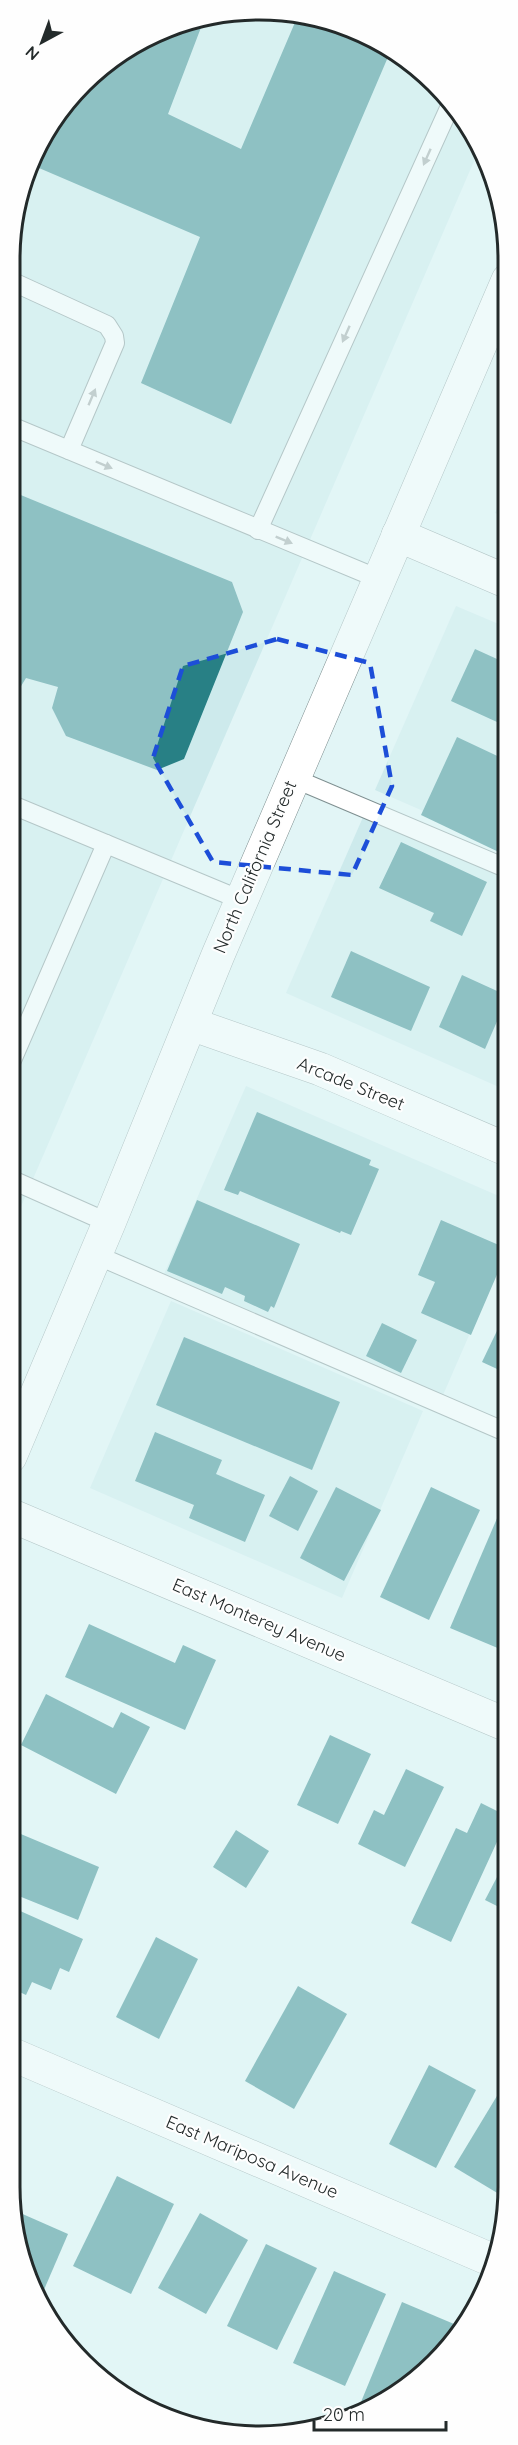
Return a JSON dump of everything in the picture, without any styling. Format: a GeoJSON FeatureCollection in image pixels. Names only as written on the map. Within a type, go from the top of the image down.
{"type":"FeatureCollection","features":[{"type":"Feature","properties":{"kind":"street","name":"North California Street"},"geometry":{"type":"LineString","coordinates":[[20,1434],[96,1255],[241,900],[398,535],[498,312]]}},
{"type":"Feature","properties":{"kind":"street"},"geometry":{"type":"LineString","coordinates":[[398,535],[498,578]]}},
{"type":"Feature","properties":{"kind":"street","name":"Arcade Street"},"geometry":{"type":"LineString","coordinates":[[191,1024],[320,1069],[498,1146]]}},
{"type":"Feature","properties":{"kind":"street","name":"East Monterey Avenue"},"geometry":{"type":"LineString","coordinates":[[20,1519],[498,1721]]}},
{"type":"Feature","properties":{"kind":"street","name":"East Mariposa Avenue"},"geometry":{"type":"LineString","coordinates":[[20,2058],[487,2258]]}},
{"type":"Feature","properties":{"kind":"lane"},"geometry":{"type":"LineString","coordinates":[[258,530],[448,111]]}},
{"type":"Feature","properties":{"kind":"lane"},"geometry":{"type":"LineString","coordinates":[[20,285],[107,325],[114,336],[115,343],[69,450]]}},
{"type":"Feature","properties":{"kind":"lane"},"geometry":{"type":"LineString","coordinates":[[20,430],[379,579]]}},
{"type":"Feature","properties":{"kind":"lane"},"geometry":{"type":"LineString","coordinates":[[293,778],[498,865]]}},
{"type":"Feature","properties":{"kind":"lane"},"geometry":{"type":"LineString","coordinates":[[20,808],[241,900]]}},
{"type":"Feature","properties":{"kind":"lane"},"geometry":{"type":"LineString","coordinates":[[20,1042],[106,843]]}},
{"type":"Feature","properties":{"kind":"lane"},"geometry":{"type":"LineString","coordinates":[[20,1183],[109,1223]]}},
{"type":"Feature","properties":{"kind":"lane"},"geometry":{"type":"LineString","coordinates":[[96,1255],[498,1429]]}},
{"type":"Feature","properties":{"kind":"highlighted area"},"geometry":{"type":"Polygon","coordinates":[[[277,639],[370,663],[392,786],[352,875],[213,862],[153,758],[183,666],[277,639]]]}},
{"type":"Feature","properties":{"kind":"shaded area"},"geometry":{"type":"Polygon","coordinates":[[[243,20],[275,20],[306,24],[336,32],[365,44],[392,60],[417,79],[439,101],[458,126],[476,157],[20,1209],[20,243],[24,212],[32,182],[44,153],[60,126],[79,101],[113,69],[139,52],[182,32],[212,24],[243,20]]]}},
{"type":"Feature","properties":{"kind":"shaded area"},"geometry":{"type":"Polygon","coordinates":[[[456,606],[498,624],[498,844],[375,790],[456,606]]]}},
{"type":"Feature","properties":{"kind":"shaded area"},"geometry":{"type":"Polygon","coordinates":[[[367,808],[498,866],[498,1087],[286,993],[367,808]]]}},
{"type":"Feature","properties":{"kind":"shaded area"},"geometry":{"type":"Polygon","coordinates":[[[246,1086],[498,1196],[498,1269],[443,1395],[164,1274],[246,1086]]]}},
{"type":"Feature","properties":{"kind":"shaded area"},"geometry":{"type":"Polygon","coordinates":[[[171,1301],[423,1411],[342,1598],[90,1488],[171,1301]]]}},
{"type":"Feature","properties":{"kind":"building"},"geometry":{"type":"Polygon","coordinates":[[[295,23],[336,32],[365,44],[388,57],[231,424],[141,383],[200,237],[38,167],[52,139],[69,113],[101,79],[126,60],[153,44],[201,27],[168,114],[241,149],[295,23]]]}},
{"type":"Feature","properties":{"kind":"building"},"geometry":{"type":"Polygon","coordinates":[[[20,495],[232,582],[243,612],[184,759],[157,770],[66,736],[52,708],[58,687],[26,678],[20,688],[20,495]]]}},
{"type":"Feature","properties":{"kind":"building"},"geometry":{"type":"Polygon","coordinates":[[[475,649],[498,659],[498,722],[451,701],[475,649]]]}},
{"type":"Feature","properties":{"kind":"building"},"geometry":{"type":"Polygon","coordinates":[[[457,737],[498,756],[498,852],[421,815],[457,737]]]}},
{"type":"Feature","properties":{"kind":"building"},"geometry":{"type":"Polygon","coordinates":[[[401,842],[487,882],[462,936],[430,921],[434,913],[379,888],[401,842]]]}},
{"type":"Feature","properties":{"kind":"building"},"geometry":{"type":"Polygon","coordinates":[[[351,951],[430,987],[411,1031],[331,997],[351,951]]]}},
{"type":"Feature","properties":{"kind":"building"},"geometry":{"type":"Polygon","coordinates":[[[462,975],[498,991],[498,1019],[485,1049],[439,1027],[462,975]]]}},
{"type":"Feature","properties":{"kind":"building"},"geometry":{"type":"Polygon","coordinates":[[[257,1112],[371,1160],[369,1165],[379,1169],[351,1235],[341,1231],[340,1233],[240,1191],[238,1195],[224,1190],[257,1112]]]}},
{"type":"Feature","properties":{"kind":"building"},"geometry":{"type":"Polygon","coordinates":[[[197,1200],[300,1244],[274,1308],[271,1306],[268,1312],[244,1301],[245,1296],[225,1287],[222,1294],[167,1271],[197,1200]]]}},
{"type":"Feature","properties":{"kind":"building"},"geometry":{"type":"Polygon","coordinates":[[[441,1220],[498,1245],[498,1272],[471,1335],[421,1313],[435,1282],[418,1275],[441,1220]]]}},
{"type":"Feature","properties":{"kind":"building"},"geometry":{"type":"Polygon","coordinates":[[[382,1323],[417,1340],[401,1373],[366,1356],[382,1323]]]}},
{"type":"Feature","properties":{"kind":"building"},"geometry":{"type":"Polygon","coordinates":[[[498,1329],[498,1369],[482,1362],[498,1329]]]}},
{"type":"Feature","properties":{"kind":"building"},"geometry":{"type":"Polygon","coordinates":[[[184,1337],[340,1402],[312,1470],[156,1405],[184,1337]]]}},
{"type":"Feature","properties":{"kind":"building"},"geometry":{"type":"Polygon","coordinates":[[[155,1432],[222,1460],[216,1474],[265,1495],[245,1542],[189,1518],[194,1505],[135,1481],[155,1432]]]}},
{"type":"Feature","properties":{"kind":"building"},"geometry":{"type":"Polygon","coordinates":[[[290,1476],[318,1491],[298,1531],[269,1516],[290,1476]]]}},
{"type":"Feature","properties":{"kind":"building"},"geometry":{"type":"Polygon","coordinates":[[[336,1487],[381,1510],[344,1581],[300,1558],[336,1487]]]}},
{"type":"Feature","properties":{"kind":"building"},"geometry":{"type":"Polygon","coordinates":[[[431,1487],[480,1510],[429,1620],[380,1597],[431,1487]]]}},
{"type":"Feature","properties":{"kind":"building"},"geometry":{"type":"Polygon","coordinates":[[[498,1516],[498,1648],[450,1628],[498,1516]]]}},
{"type":"Feature","properties":{"kind":"building"},"geometry":{"type":"Polygon","coordinates":[[[89,1624],[175,1663],[183,1645],[216,1660],[185,1730],[65,1677],[89,1624]]]}},
{"type":"Feature","properties":{"kind":"building"},"geometry":{"type":"Polygon","coordinates":[[[46,1694],[113,1728],[121,1712],[150,1727],[116,1794],[21,1745],[46,1694]]]}},
{"type":"Feature","properties":{"kind":"building"},"geometry":{"type":"Polygon","coordinates":[[[330,1735],[371,1754],[338,1824],[297,1805],[330,1735]]]}},
{"type":"Feature","properties":{"kind":"building"},"geometry":{"type":"Polygon","coordinates":[[[406,1769],[444,1787],[405,1867],[358,1844],[374,1810],[384,1815],[406,1769]]]}},
{"type":"Feature","properties":{"kind":"building"},"geometry":{"type":"Polygon","coordinates":[[[481,1803],[498,1812],[498,1840],[451,1942],[411,1923],[456,1828],[467,1833],[481,1803]]]}},
{"type":"Feature","properties":{"kind":"building"},"geometry":{"type":"Polygon","coordinates":[[[236,1830],[269,1851],[246,1888],[213,1867],[236,1830]]]}},
{"type":"Feature","properties":{"kind":"building"},"geometry":{"type":"Polygon","coordinates":[[[20,1834],[99,1867],[78,1920],[20,1896],[20,1834]]]}},
{"type":"Feature","properties":{"kind":"building"},"geometry":{"type":"Polygon","coordinates":[[[498,1875],[498,1906],[485,1900],[498,1875]]]}},
{"type":"Feature","properties":{"kind":"building"},"geometry":{"type":"Polygon","coordinates":[[[20,1911],[83,1939],[69,1972],[60,1968],[51,1990],[32,1982],[26,1995],[20,1992],[20,1911]]]}},
{"type":"Feature","properties":{"kind":"building"},"geometry":{"type":"Polygon","coordinates":[[[156,1937],[198,1959],[159,2039],[116,2017],[156,1937]]]}},
{"type":"Feature","properties":{"kind":"building"},"geometry":{"type":"Polygon","coordinates":[[[298,1986],[347,2014],[294,2109],[245,2081],[298,1986]]]}},
{"type":"Feature","properties":{"kind":"building"},"geometry":{"type":"Polygon","coordinates":[[[429,2065],[476,2090],[436,2168],[389,2144],[429,2065]]]}},
{"type":"Feature","properties":{"kind":"building"},"geometry":{"type":"Polygon","coordinates":[[[498,2094],[498,2193],[454,2167],[498,2094]]]}},
{"type":"Feature","properties":{"kind":"building"},"geometry":{"type":"Polygon","coordinates":[[[117,2176],[174,2204],[131,2294],[73,2266],[117,2176]]]}},
{"type":"Feature","properties":{"kind":"building"},"geometry":{"type":"Polygon","coordinates":[[[200,2213],[248,2240],[206,2314],[158,2288],[200,2213]]]}},
{"type":"Feature","properties":{"kind":"building"},"geometry":{"type":"Polygon","coordinates":[[[22,2214],[68,2234],[44,2291],[32,2263],[22,2214]]]}},
{"type":"Feature","properties":{"kind":"building"},"geometry":{"type":"Polygon","coordinates":[[[266,2244],[317,2268],[277,2350],[227,2326],[266,2244]]]}},
{"type":"Feature","properties":{"kind":"building"},"geometry":{"type":"Polygon","coordinates":[[[334,2271],[386,2294],[345,2386],[293,2363],[334,2271]]]}},
{"type":"Feature","properties":{"kind":"building"},"geometry":{"type":"Polygon","coordinates":[[[402,2302],[454,2324],[439,2344],[417,2366],[392,2385],[361,2402],[402,2302]]]}}]}
